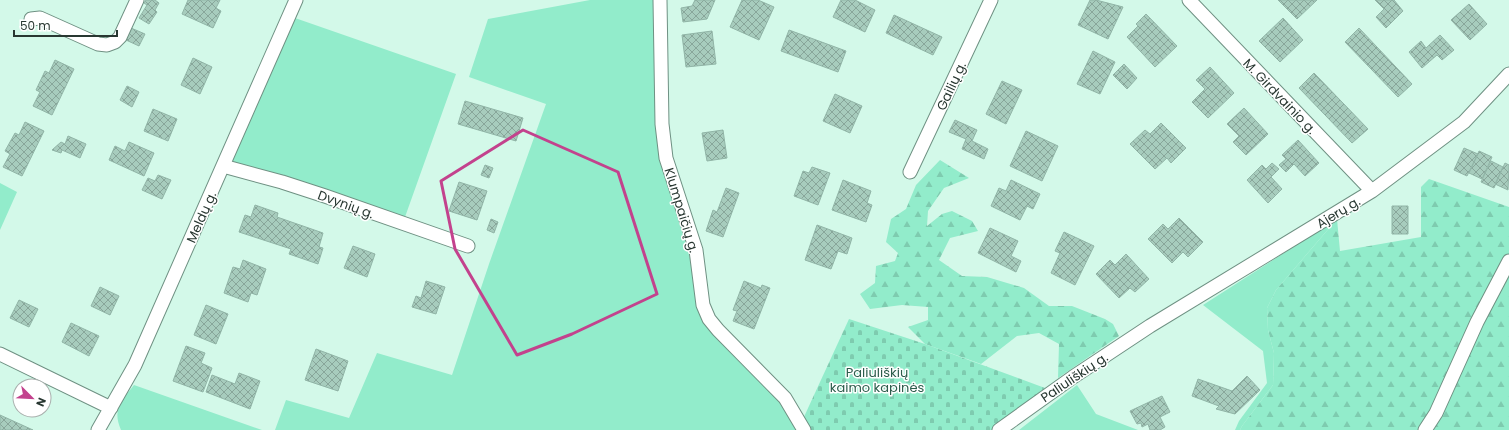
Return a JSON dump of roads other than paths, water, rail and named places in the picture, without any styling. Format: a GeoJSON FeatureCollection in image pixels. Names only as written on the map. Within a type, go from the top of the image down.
{"type":"FeatureCollection","features":[{"type":"Feature","properties":{"kind":"street"},"geometry":{"type":"LineString","coordinates":[[31,20],[40,18],[88,40],[98,44],[107,45],[115,42],[120,37],[137,0]]}},
{"type":"Feature","properties":{"kind":"street","name":"Meldų g."},"geometry":{"type":"LineString","coordinates":[[102,428],[111,408],[135,365],[296,0]]}},
{"type":"Feature","properties":{"kind":"street","name":"Klumpaičių g."},"geometry":{"type":"LineString","coordinates":[[660,0],[662,124],[666,158],[696,250],[703,305],[709,319],[718,330],[785,398],[804,430]]}},
{"type":"Feature","properties":{"kind":"street","name":"Gailių g."},"geometry":{"type":"LineString","coordinates":[[910,172],[991,0]]}},
{"type":"Feature","properties":{"kind":"street","name":"M. Girdvainio g."},"geometry":{"type":"LineString","coordinates":[[1189,0],[1372,191]]}},
{"type":"Feature","properties":{"kind":"street","name":"Ajerų g."},"geometry":{"type":"LineString","coordinates":[[1150,326],[1372,191],[1464,122],[1509,74]]}},
{"type":"Feature","properties":{"kind":"street","name":"Dvynių g."},"geometry":{"type":"LineString","coordinates":[[223,166],[318,193],[468,246]]}},
{"type":"Feature","properties":{"kind":"street"},"geometry":{"type":"LineString","coordinates":[[1425,430],[1436,413],[1477,322],[1509,261]]}},
{"type":"Feature","properties":{"kind":"street","name":"Paliuliškių g."},"geometry":{"type":"LineString","coordinates":[[999,430],[1073,377],[1150,326]]}},
{"type":"Feature","properties":{"kind":"street"},"geometry":{"type":"LineString","coordinates":[[0,354],[111,408]]}},
{"type":"Feature","properties":{"kind":"park label","name":"Paliuliškių kaimo kapinės"},"geometry":{"type":"Point","coordinates":[877,380]}}]}
